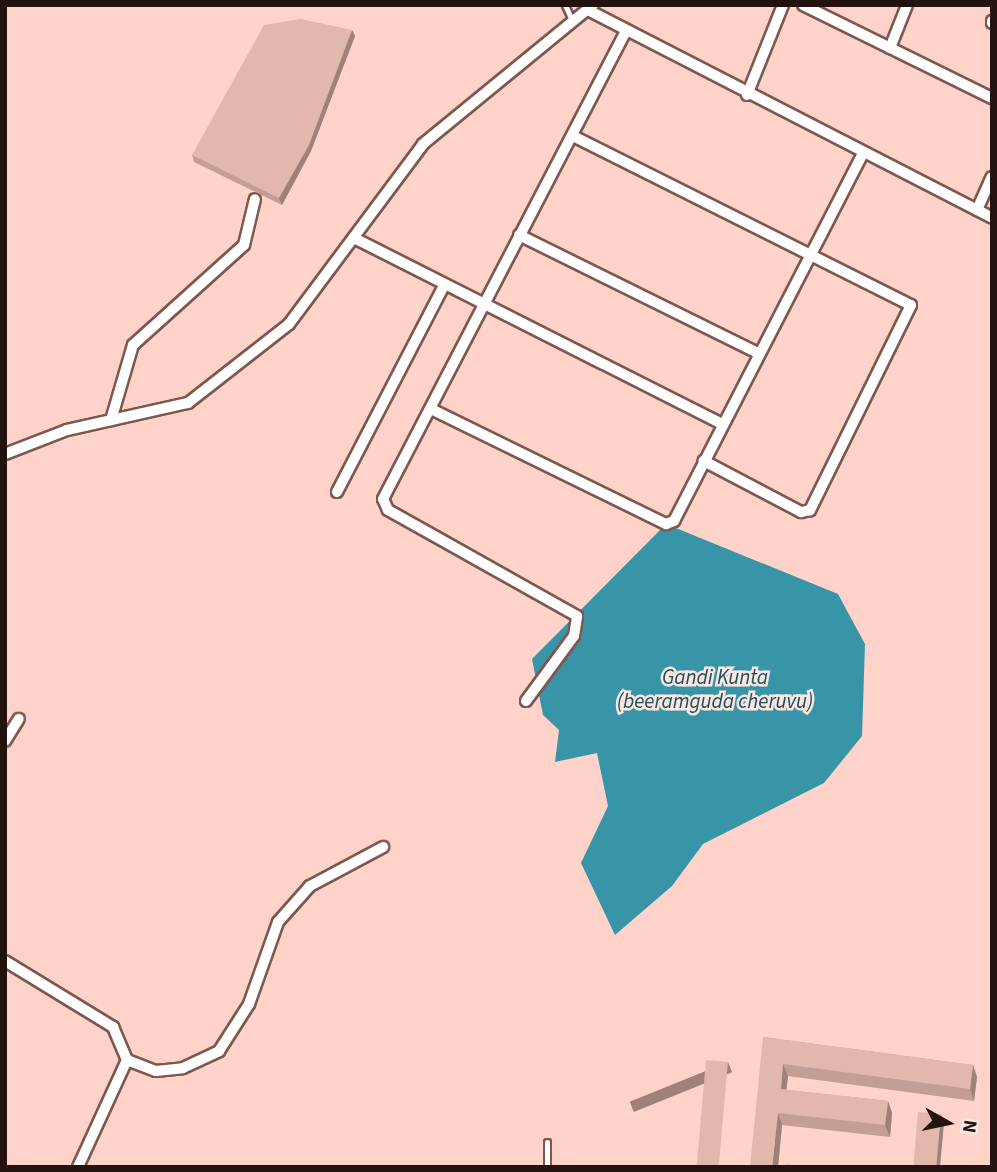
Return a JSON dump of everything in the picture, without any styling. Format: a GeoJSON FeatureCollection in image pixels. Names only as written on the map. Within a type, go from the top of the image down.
{"type":"FeatureCollection","features":[{"type":"Feature","properties":{"kind":"street"},"geometry":{"type":"LineString","coordinates":[[747,95],[783,5]]}},
{"type":"Feature","properties":{"kind":"street"},"geometry":{"type":"LineString","coordinates":[[803,5],[992,98]]}},
{"type":"Feature","properties":{"kind":"street"},"geometry":{"type":"LineString","coordinates":[[890,48],[907,5]]}},
{"type":"Feature","properties":{"kind":"street"},"geometry":{"type":"LineString","coordinates":[[5,454],[111,420],[188,403],[289,324],[423,144],[590,8],[625,33],[992,218]]}},
{"type":"Feature","properties":{"kind":"street"},"geometry":{"type":"LineString","coordinates":[[526,701],[574,636],[578,616],[384,506],[519,235],[625,33]]}},
{"type":"Feature","properties":{"kind":"street"},"geometry":{"type":"LineString","coordinates":[[572,136],[812,252],[911,305],[810,510],[801,512],[704,461]]}},
{"type":"Feature","properties":{"kind":"street"},"geometry":{"type":"LineString","coordinates":[[431,409],[666,524],[674,521],[758,353],[863,154]]}},
{"type":"Feature","properties":{"kind":"street"},"geometry":{"type":"LineString","coordinates":[[976,210],[992,177]]}},
{"type":"Feature","properties":{"kind":"street"},"geometry":{"type":"LineString","coordinates":[[111,420],[133,345],[244,245],[255,200]]}},
{"type":"Feature","properties":{"kind":"street"},"geometry":{"type":"LineString","coordinates":[[519,235],[758,353]]}},
{"type":"Feature","properties":{"kind":"street"},"geometry":{"type":"LineString","coordinates":[[354,238],[483,306],[722,424]]}},
{"type":"Feature","properties":{"kind":"street"},"geometry":{"type":"LineString","coordinates":[[337,492],[444,286]]}},
{"type":"Feature","properties":{"kind":"street"},"geometry":{"type":"LineString","coordinates":[[5,741],[19,719]]}},
{"type":"Feature","properties":{"kind":"street"},"geometry":{"type":"LineString","coordinates":[[5,961],[113,1027],[127,1060],[156,1071],[183,1068],[219,1051],[249,1004],[278,922],[310,886],[383,847]]}},
{"type":"Feature","properties":{"kind":"street"},"geometry":{"type":"LineString","coordinates":[[78,1167],[127,1060]]}},
{"type":"Feature","properties":{"kind":"lane"},"geometry":{"type":"LineString","coordinates":[[565,5],[573,22]]}},
{"type":"Feature","properties":{"kind":"lane"},"geometry":{"type":"LineString","coordinates":[[547,1142],[547,1167]]}},
{"type":"Feature","properties":{"kind":"water","name":"Gandi Kunta (beeramguda cheruvu)"},"geometry":{"type":"Polygon","coordinates":[[[666,524],[838,594],[865,644],[862,736],[824,783],[703,844],[672,886],[615,935],[581,863],[608,806],[597,753],[555,762],[559,730],[543,715],[532,659],[666,524]]]}},
{"type":"Feature","properties":{"kind":"building"},"geometry":{"type":"Polygon","coordinates":[[[301,19],[352,30],[309,145],[279,198],[192,155],[264,25],[301,19]]]}},
{"type":"Feature","properties":{"kind":"building"},"geometry":{"type":"Polygon","coordinates":[[[763,1037],[973,1065],[970,1089],[783,1064],[781,1089],[888,1101],[885,1125],[778,1113],[772,1167],[750,1167],[763,1037]]]}},
{"type":"Feature","properties":{"kind":"building"},"geometry":{"type":"Polygon","coordinates":[[[706,1060],[728,1062],[719,1167],[697,1167],[706,1060]]]}},
{"type":"Feature","properties":{"kind":"building"},"geometry":{"type":"Polygon","coordinates":[[[918,1112],[941,1114],[936,1167],[913,1167],[918,1112]]]}},
{"type":"Feature","properties":{"kind":"building"},"geometry":{"type":"Polygon","coordinates":[[[786,1164],[811,1167],[785,1167],[786,1164]]]}}]}
